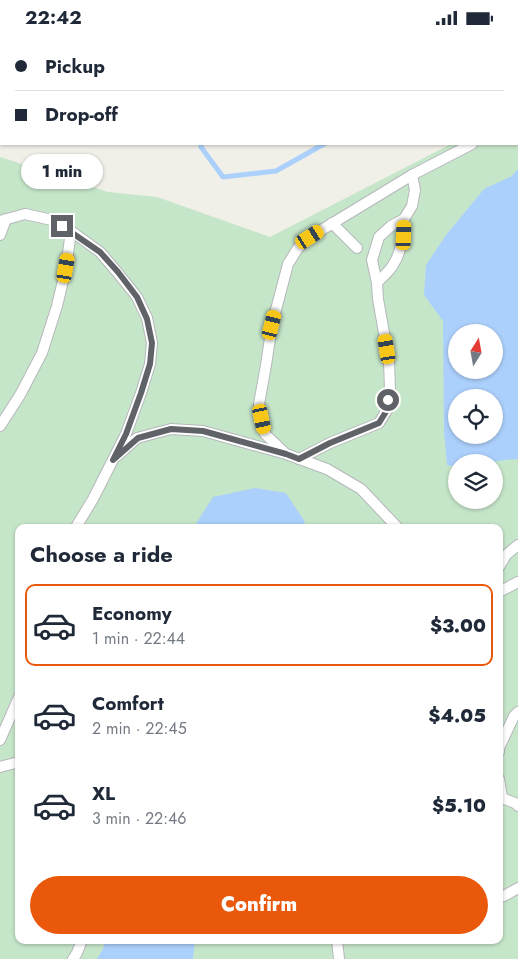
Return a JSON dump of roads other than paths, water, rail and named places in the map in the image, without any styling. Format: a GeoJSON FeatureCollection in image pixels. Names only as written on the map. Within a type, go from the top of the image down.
{"type":"FeatureCollection","features":[{"type":"Feature","properties":{"kind":"lane"},"geometry":{"type":"LineString","coordinates":[[286,454],[265,434],[259,404],[272,325],[288,264],[298,248],[310,237],[412,175],[470,145]]}},
{"type":"Feature","properties":{"kind":"lane"},"geometry":{"type":"LineString","coordinates":[[299,459],[330,443],[379,423],[387,410],[390,389],[389,361],[372,260],[379,237],[391,226],[404,219],[412,206],[415,190],[412,175]]}},
{"type":"Feature","properties":{"kind":"lane"},"geometry":{"type":"LineString","coordinates":[[0,235],[3,220],[25,214],[52,220],[100,252],[137,297],[147,319],[152,343],[150,364],[141,393],[126,434],[93,499],[78,524]]}},
{"type":"Feature","properties":{"kind":"lane"},"geometry":{"type":"LineString","coordinates":[[377,283],[393,266],[400,252],[404,235],[404,219]]}},
{"type":"Feature","properties":{"kind":"lane"},"geometry":{"type":"LineString","coordinates":[[332,223],[357,248]]}},
{"type":"Feature","properties":{"kind":"lane"},"geometry":{"type":"LineString","coordinates":[[0,426],[20,395],[42,353],[58,306],[70,248],[71,231]]}},
{"type":"Feature","properties":{"kind":"lane"},"geometry":{"type":"LineString","coordinates":[[113,460],[138,438],[171,429],[203,431],[286,454],[327,469],[361,489],[394,524]]}},
{"type":"Feature","properties":{"kind":"lane"},"geometry":{"type":"LineString","coordinates":[[503,560],[518,545]]}},
{"type":"Feature","properties":{"kind":"lane"},"geometry":{"type":"LineString","coordinates":[[503,590],[518,581]]}},
{"type":"Feature","properties":{"kind":"lane"},"geometry":{"type":"LineString","coordinates":[[0,739],[15,706]]}},
{"type":"Feature","properties":{"kind":"lane"},"geometry":{"type":"LineString","coordinates":[[503,739],[514,716],[518,712]]}},
{"type":"Feature","properties":{"kind":"lane"},"geometry":{"type":"LineString","coordinates":[[0,767],[15,763]]}},
{"type":"Feature","properties":{"kind":"lane"},"geometry":{"type":"LineString","coordinates":[[503,798],[518,806]]}},
{"type":"Feature","properties":{"kind":"lane"},"geometry":{"type":"LineString","coordinates":[[503,896],[518,888]]}},
{"type":"Feature","properties":{"kind":"lane"},"geometry":{"type":"LineString","coordinates":[[73,959],[80,944]]}},
{"type":"Feature","properties":{"kind":"lane"},"geometry":{"type":"LineString","coordinates":[[337,944],[339,959]]}},
{"type":"Feature","properties":{"kind":"water"},"geometry":{"type":"Polygon","coordinates":[[[518,169],[518,459],[503,460],[503,454],[448,454],[448,465],[444,433],[443,321],[424,295],[426,265],[446,235],[484,189],[512,176],[518,169]]]}},
{"type":"Feature","properties":{"kind":"water"},"geometry":{"type":"Polygon","coordinates":[[[255,488],[286,493],[305,522],[304,524],[196,524],[213,497],[255,488]]]}},
{"type":"Feature","properties":{"kind":"water"},"geometry":{"type":"Polygon","coordinates":[[[105,944],[195,944],[193,959],[97,959],[105,944]]]}},
{"type":"Feature","properties":{"kind":"waterway"},"geometry":{"type":"LineString","coordinates":[[201,145],[223,177],[276,171],[322,145]]}}]}
